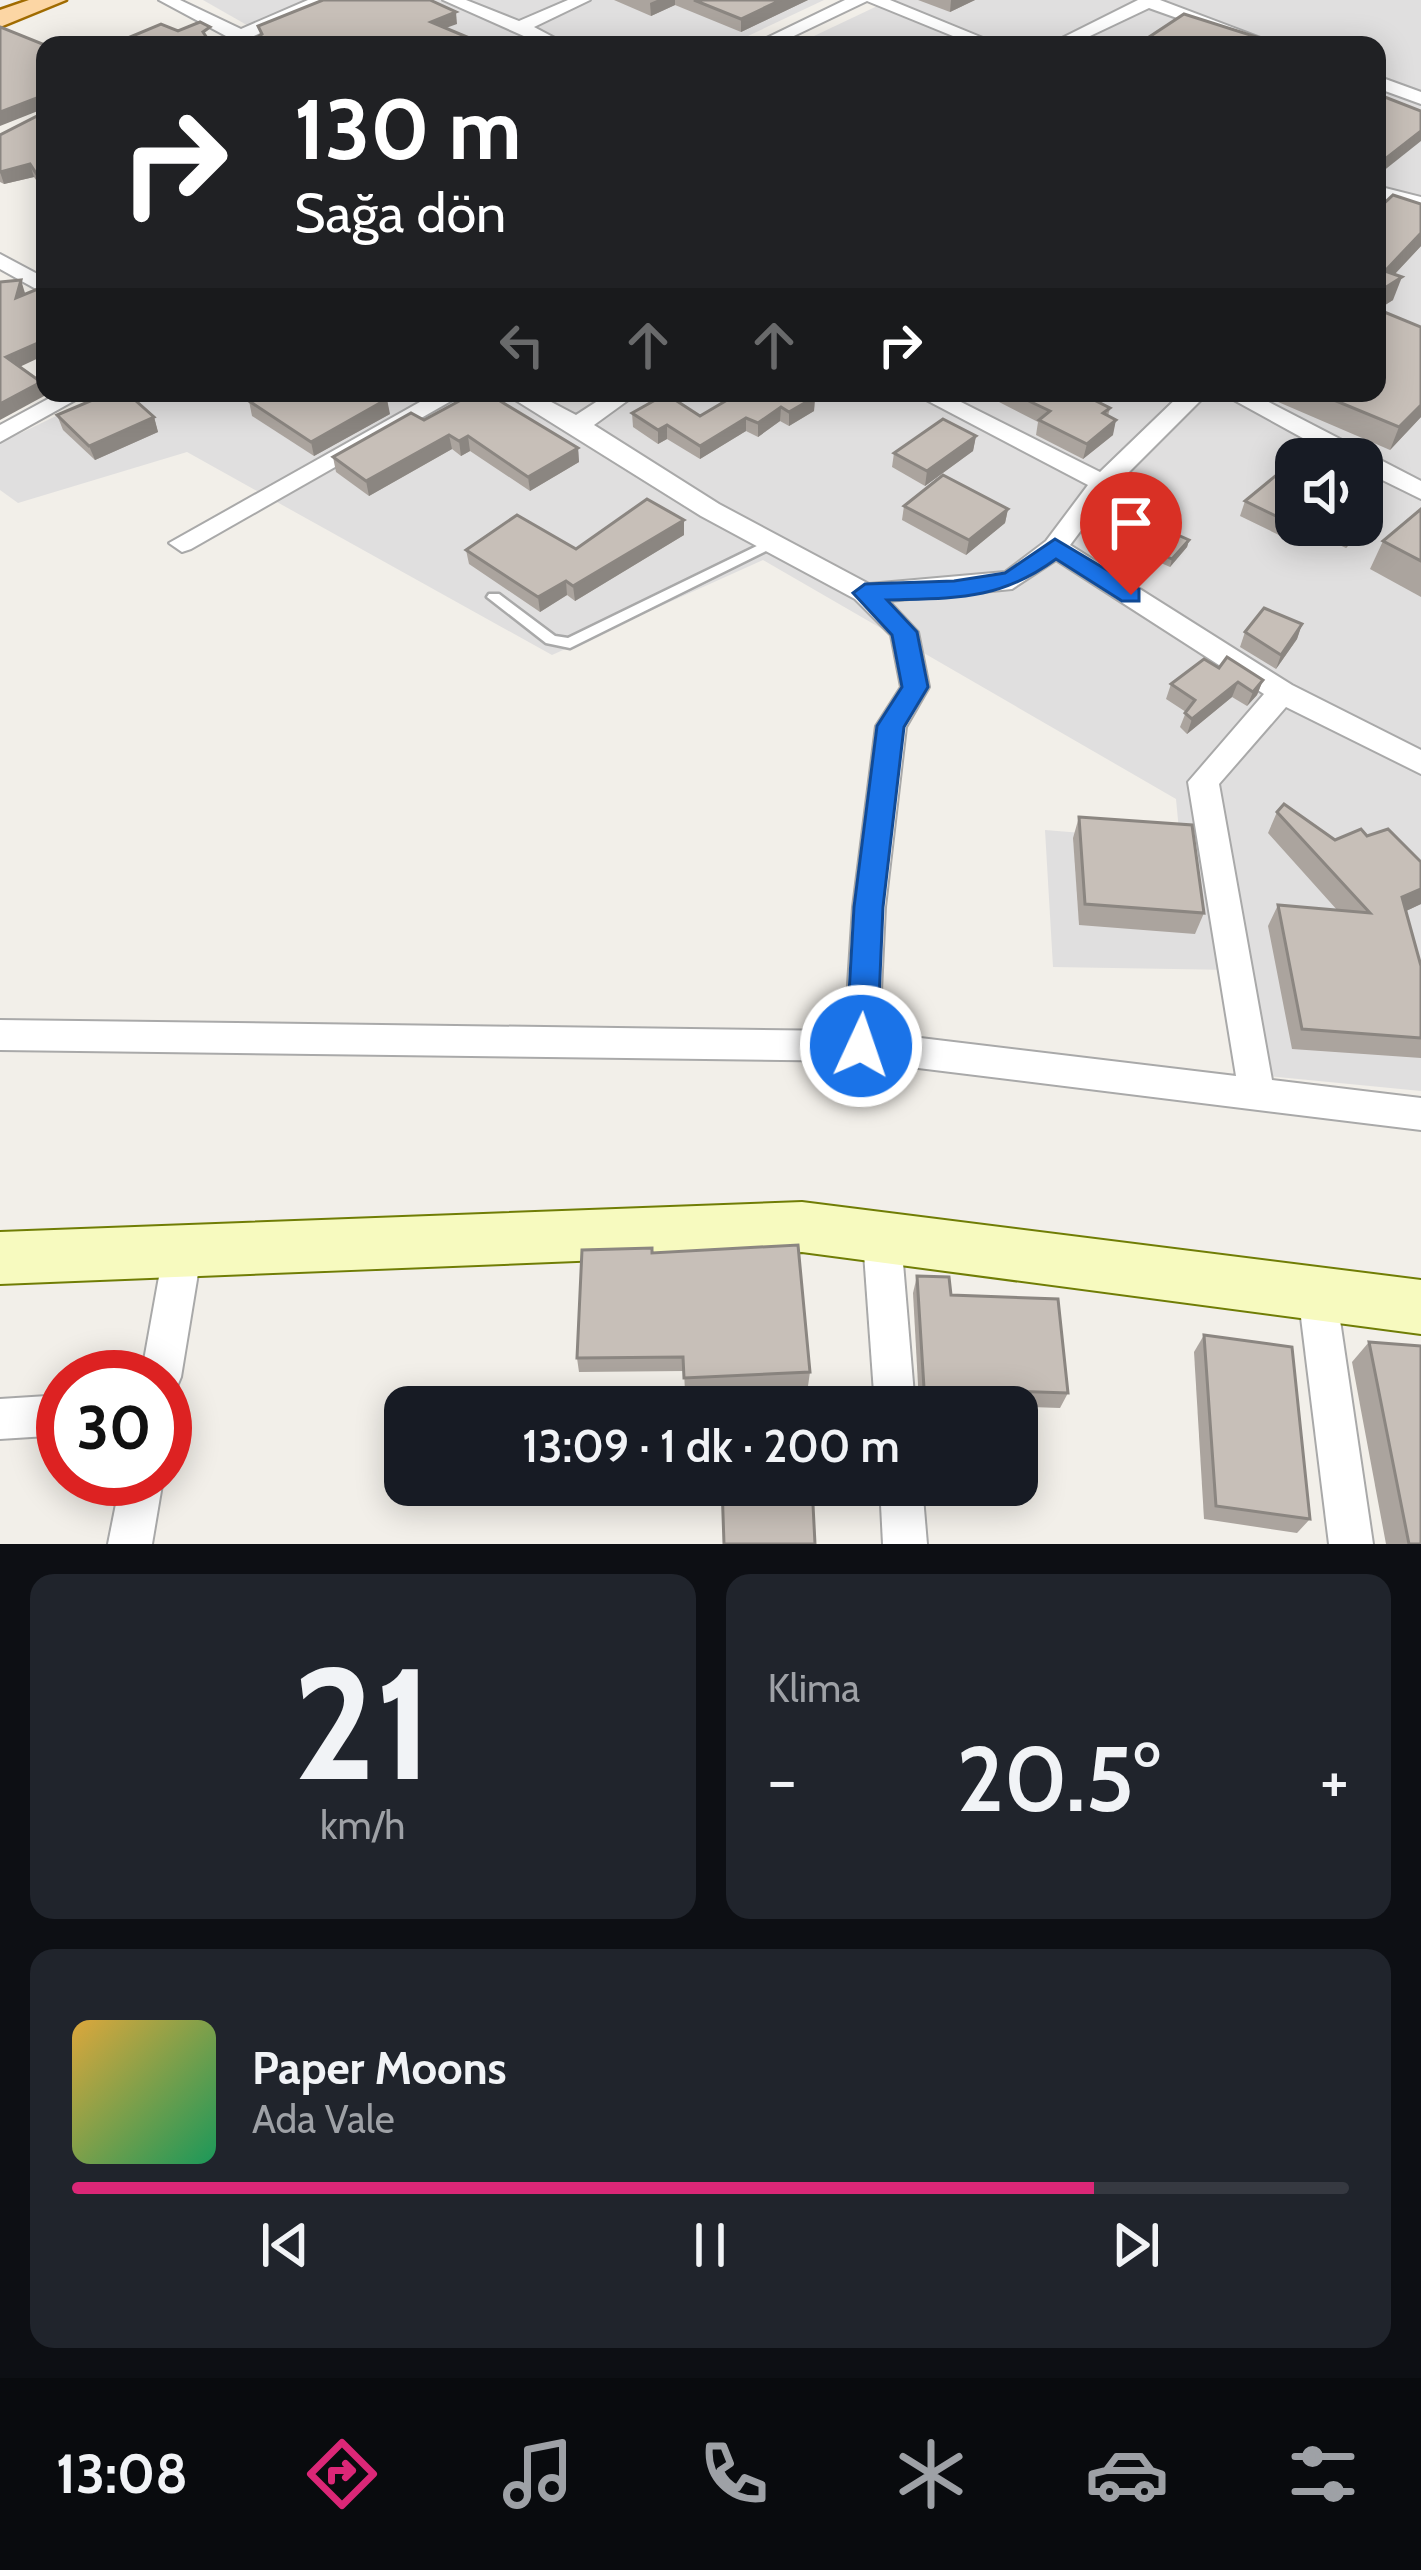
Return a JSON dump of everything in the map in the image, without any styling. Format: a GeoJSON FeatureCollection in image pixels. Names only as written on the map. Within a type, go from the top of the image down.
{"type":"FeatureCollection","features":[{"type":"Feature","properties":{"kind":"main road"},"geometry":{"type":"LineString","coordinates":[[0,19],[53,0]]}},
{"type":"Feature","properties":{"kind":"street"},"geometry":{"type":"LineString","coordinates":[[167,0],[242,36]]}},
{"type":"Feature","properties":{"kind":"street"},"geometry":{"type":"LineString","coordinates":[[257,36],[322,0]]}},
{"type":"Feature","properties":{"kind":"street"},"geometry":{"type":"LineString","coordinates":[[451,0],[540,36]]}},
{"type":"Feature","properties":{"kind":"street"},"geometry":{"type":"LineString","coordinates":[[519,27],[582,0]]}},
{"type":"Feature","properties":{"kind":"street"},"geometry":{"type":"LineString","coordinates":[[781,36],[859,0]]}},
{"type":"Feature","properties":{"kind":"street"},"geometry":{"type":"LineString","coordinates":[[872,0],[890,16],[937,36]]}},
{"type":"Feature","properties":{"kind":"street"},"geometry":{"type":"LineString","coordinates":[[872,0],[968,36]]}},
{"type":"Feature","properties":{"kind":"street"},"geometry":{"type":"LineString","coordinates":[[1076,36],[1150,1],[1245,36]]}},
{"type":"Feature","properties":{"kind":"street"},"geometry":{"type":"LineString","coordinates":[[1386,85],[1421,98]]}},
{"type":"Feature","properties":{"kind":"street"},"geometry":{"type":"LineString","coordinates":[[1386,195],[1421,176]]}},
{"type":"Feature","properties":{"kind":"street"},"geometry":{"type":"LineString","coordinates":[[1386,198],[1421,203]]}},
{"type":"Feature","properties":{"kind":"street"},"geometry":{"type":"LineString","coordinates":[[1386,199],[1421,214]]}},
{"type":"Feature","properties":{"kind":"street"},"geometry":{"type":"LineString","coordinates":[[0,260],[36,282]]}},
{"type":"Feature","properties":{"kind":"street"},"geometry":{"type":"LineString","coordinates":[[0,435],[60,402]]}},
{"type":"Feature","properties":{"kind":"street"},"geometry":{"type":"LineString","coordinates":[[182,543],[437,402]]}},
{"type":"Feature","properties":{"kind":"street"},"geometry":{"type":"LineString","coordinates":[[533,402],[865,593],[904,632],[915,687],[890,726],[869,907],[861,1046]]}},
{"type":"Feature","properties":{"kind":"street"},"geometry":{"type":"LineString","coordinates":[[577,425],[612,402]]}},
{"type":"Feature","properties":{"kind":"street"},"geometry":{"type":"LineString","coordinates":[[943,402],[1103,483]]}},
{"type":"Feature","properties":{"kind":"street"},"geometry":{"type":"LineString","coordinates":[[865,593],[954,590],[1012,580],[1055,547],[1103,483],[1187,402]]}},
{"type":"Feature","properties":{"kind":"street"},"geometry":{"type":"LineString","coordinates":[[1250,402],[1319,438]]}},
{"type":"Feature","properties":{"kind":"street"},"geometry":{"type":"LineString","coordinates":[[1383,471],[1421,491]]}},
{"type":"Feature","properties":{"kind":"street"},"geometry":{"type":"LineString","coordinates":[[1055,547],[1282,692],[1421,763]]}},
{"type":"Feature","properties":{"kind":"street"},"geometry":{"type":"LineString","coordinates":[[1257,1094],[1203,782],[1282,692]]}},
{"type":"Feature","properties":{"kind":"street"},"geometry":{"type":"LineString","coordinates":[[0,1035],[861,1046],[1421,1114]]}},
{"type":"Feature","properties":{"kind":"street"},"geometry":{"type":"LineString","coordinates":[[0,1258],[802,1227],[1421,1307]]}},
{"type":"Feature","properties":{"kind":"street"},"geometry":{"type":"LineString","coordinates":[[882,1240],[893,1386]]}},
{"type":"Feature","properties":{"kind":"street"},"geometry":{"type":"LineString","coordinates":[[166,1350],[183,1250]]}},
{"type":"Feature","properties":{"kind":"street"},"geometry":{"type":"LineString","coordinates":[[1317,1292],[1351,1544]]}},
{"type":"Feature","properties":{"kind":"street"},"geometry":{"type":"LineString","coordinates":[[0,1419],[36,1417]]}},
{"type":"Feature","properties":{"kind":"street"},"geometry":{"type":"LineString","coordinates":[[130,1544],[137,1506]]}},
{"type":"Feature","properties":{"kind":"street"},"geometry":{"type":"LineString","coordinates":[[902,1506],[905,1544]]}},
{"type":"Feature","properties":{"kind":"lane"},"geometry":{"type":"LineString","coordinates":[[494,597],[550,640],[570,643],[771,543]]}},
{"type":"Feature","properties":{"kind":"shaded area"},"geometry":{"type":"Polygon","coordinates":[[[203,0],[824,0],[748,36],[266,36],[203,0]]]}},
{"type":"Feature","properties":{"kind":"shaded area"},"geometry":{"type":"Polygon","coordinates":[[[890,0],[1421,0],[1421,1091],[1247,1074],[1234,970],[1053,967],[1045,830],[1180,841],[1176,799],[763,560],[552,655],[187,452],[18,503],[0,490],[0,443],[85,402],[1386,402],[1386,36],[814,36],[890,0]]]}},
{"type":"Feature","properties":{"kind":"building"},"geometry":{"type":"Polygon","coordinates":[[[323,0],[430,0],[456,12],[431,22],[464,36],[260,36],[258,26],[323,0]]]}},
{"type":"Feature","properties":{"kind":"building"},"geometry":{"type":"Polygon","coordinates":[[[694,0],[781,0],[741,19],[694,0]]]}},
{"type":"Feature","properties":{"kind":"building"},"geometry":{"type":"Polygon","coordinates":[[[1184,14],[1254,36],[1151,36],[1184,14]]]}},
{"type":"Feature","properties":{"kind":"building"},"geometry":{"type":"Polygon","coordinates":[[[200,22],[210,27],[203,32],[206,36],[132,36],[161,24],[178,31],[200,22]]]}},
{"type":"Feature","properties":{"kind":"building"},"geometry":{"type":"Polygon","coordinates":[[[0,27],[36,41],[36,98],[0,112],[0,27]]]}},
{"type":"Feature","properties":{"kind":"building"},"geometry":{"type":"Polygon","coordinates":[[[1386,97],[1421,111],[1421,131],[1386,158],[1386,97]]]}},
{"type":"Feature","properties":{"kind":"building"},"geometry":{"type":"Polygon","coordinates":[[[36,117],[36,173],[30,164],[0,172],[0,135],[36,117]]]}},
{"type":"Feature","properties":{"kind":"building"},"geometry":{"type":"Polygon","coordinates":[[[1393,195],[1421,204],[1421,233],[1386,270],[1386,202],[1393,195]]]}},
{"type":"Feature","properties":{"kind":"building"},"geometry":{"type":"Polygon","coordinates":[[[1386,271],[1402,277],[1386,287],[1386,271]]]}},
{"type":"Feature","properties":{"kind":"building"},"geometry":{"type":"Polygon","coordinates":[[[21,280],[16,298],[36,290],[36,344],[6,357],[36,378],[36,385],[0,404],[0,282],[21,280]]]}},
{"type":"Feature","properties":{"kind":"building"},"geometry":{"type":"Polygon","coordinates":[[[1386,313],[1421,327],[1421,405],[1399,427],[1339,402],[1386,402],[1386,313]]]}},
{"type":"Feature","properties":{"kind":"building"},"geometry":{"type":"Polygon","coordinates":[[[88,402],[137,402],[154,417],[89,446],[57,415],[88,402]]]}},
{"type":"Feature","properties":{"kind":"building"},"geometry":{"type":"Polygon","coordinates":[[[251,402],[382,402],[311,442],[251,402]]]}},
{"type":"Feature","properties":{"kind":"building"},"geometry":{"type":"Polygon","coordinates":[[[457,402],[502,402],[578,448],[528,477],[468,436],[459,441],[449,435],[366,481],[333,457],[411,413],[424,420],[457,402]]]}},
{"type":"Feature","properties":{"kind":"building"},"geometry":{"type":"Polygon","coordinates":[[[652,402],[678,402],[700,416],[724,402],[806,402],[789,412],[781,407],[758,423],[746,418],[700,446],[667,425],[658,430],[632,413],[652,402]]]}},
{"type":"Feature","properties":{"kind":"building"},"geometry":{"type":"Polygon","coordinates":[[[1031,402],[1098,402],[1110,408],[1103,413],[1116,420],[1087,444],[1039,420],[1050,411],[1031,402]]]}},
{"type":"Feature","properties":{"kind":"building"},"geometry":{"type":"Polygon","coordinates":[[[943,419],[976,436],[927,471],[894,453],[943,419]]]}},
{"type":"Feature","properties":{"kind":"building"},"geometry":{"type":"Polygon","coordinates":[[[943,475],[1008,509],[969,540],[904,506],[943,475]]]}},
{"type":"Feature","properties":{"kind":"building"},"geometry":{"type":"Polygon","coordinates":[[[1275,476],[1275,516],[1245,501],[1275,476]]]}},
{"type":"Feature","properties":{"kind":"building"},"geometry":{"type":"Polygon","coordinates":[[[647,499],[684,520],[573,586],[566,581],[538,597],[466,550],[517,515],[576,549],[647,499]]]}},
{"type":"Feature","properties":{"kind":"building"},"geometry":{"type":"Polygon","coordinates":[[[1421,509],[1421,561],[1383,541],[1421,509]]]}},
{"type":"Feature","properties":{"kind":"building"},"geometry":{"type":"Polygon","coordinates":[[[1162,528],[1189,540],[1172,559],[1145,547],[1162,528]]]}},
{"type":"Feature","properties":{"kind":"building"},"geometry":{"type":"Polygon","coordinates":[[[1264,608],[1302,624],[1281,655],[1245,632],[1264,608]]]}},
{"type":"Feature","properties":{"kind":"building"},"geometry":{"type":"Polygon","coordinates":[[[1227,657],[1263,680],[1253,692],[1238,682],[1192,719],[1185,713],[1195,700],[1171,684],[1204,659],[1219,668],[1227,657]]]}},
{"type":"Feature","properties":{"kind":"building"},"geometry":{"type":"Polygon","coordinates":[[[1284,804],[1335,840],[1361,829],[1367,836],[1388,829],[1421,862],[1421,889],[1402,897],[1421,966],[1421,1038],[1302,1029],[1278,905],[1370,913],[1277,812],[1284,804]]]}},
{"type":"Feature","properties":{"kind":"building"},"geometry":{"type":"Polygon","coordinates":[[[1079,817],[1192,825],[1204,913],[1085,904],[1079,817]]]}},
{"type":"Feature","properties":{"kind":"building"},"geometry":{"type":"Polygon","coordinates":[[[798,1245],[810,1372],[684,1378],[683,1357],[577,1358],[582,1250],[652,1248],[652,1253],[798,1245]]]}},
{"type":"Feature","properties":{"kind":"building"},"geometry":{"type":"Polygon","coordinates":[[[917,1276],[949,1277],[951,1295],[1058,1299],[1068,1393],[1038,1392],[1038,1386],[924,1386],[917,1276]]]}},
{"type":"Feature","properties":{"kind":"building"},"geometry":{"type":"Polygon","coordinates":[[[1204,1335],[1292,1347],[1310,1519],[1216,1506],[1204,1335]]]}},
{"type":"Feature","properties":{"kind":"building"},"geometry":{"type":"Polygon","coordinates":[[[1369,1342],[1421,1346],[1421,1544],[1409,1544],[1369,1342]]]}},
{"type":"Feature","properties":{"kind":"building"},"geometry":{"type":"Polygon","coordinates":[[[723,1506],[813,1506],[815,1544],[724,1544],[723,1506]]]}},
{"type":"Feature","properties":{"kind":"route"},"geometry":{"type":"LineString","coordinates":[[861,1046],[869,907],[890,726],[915,687],[904,632],[865,593],[954,590],[1012,580],[1055,547],[1131,595]]}}]}
